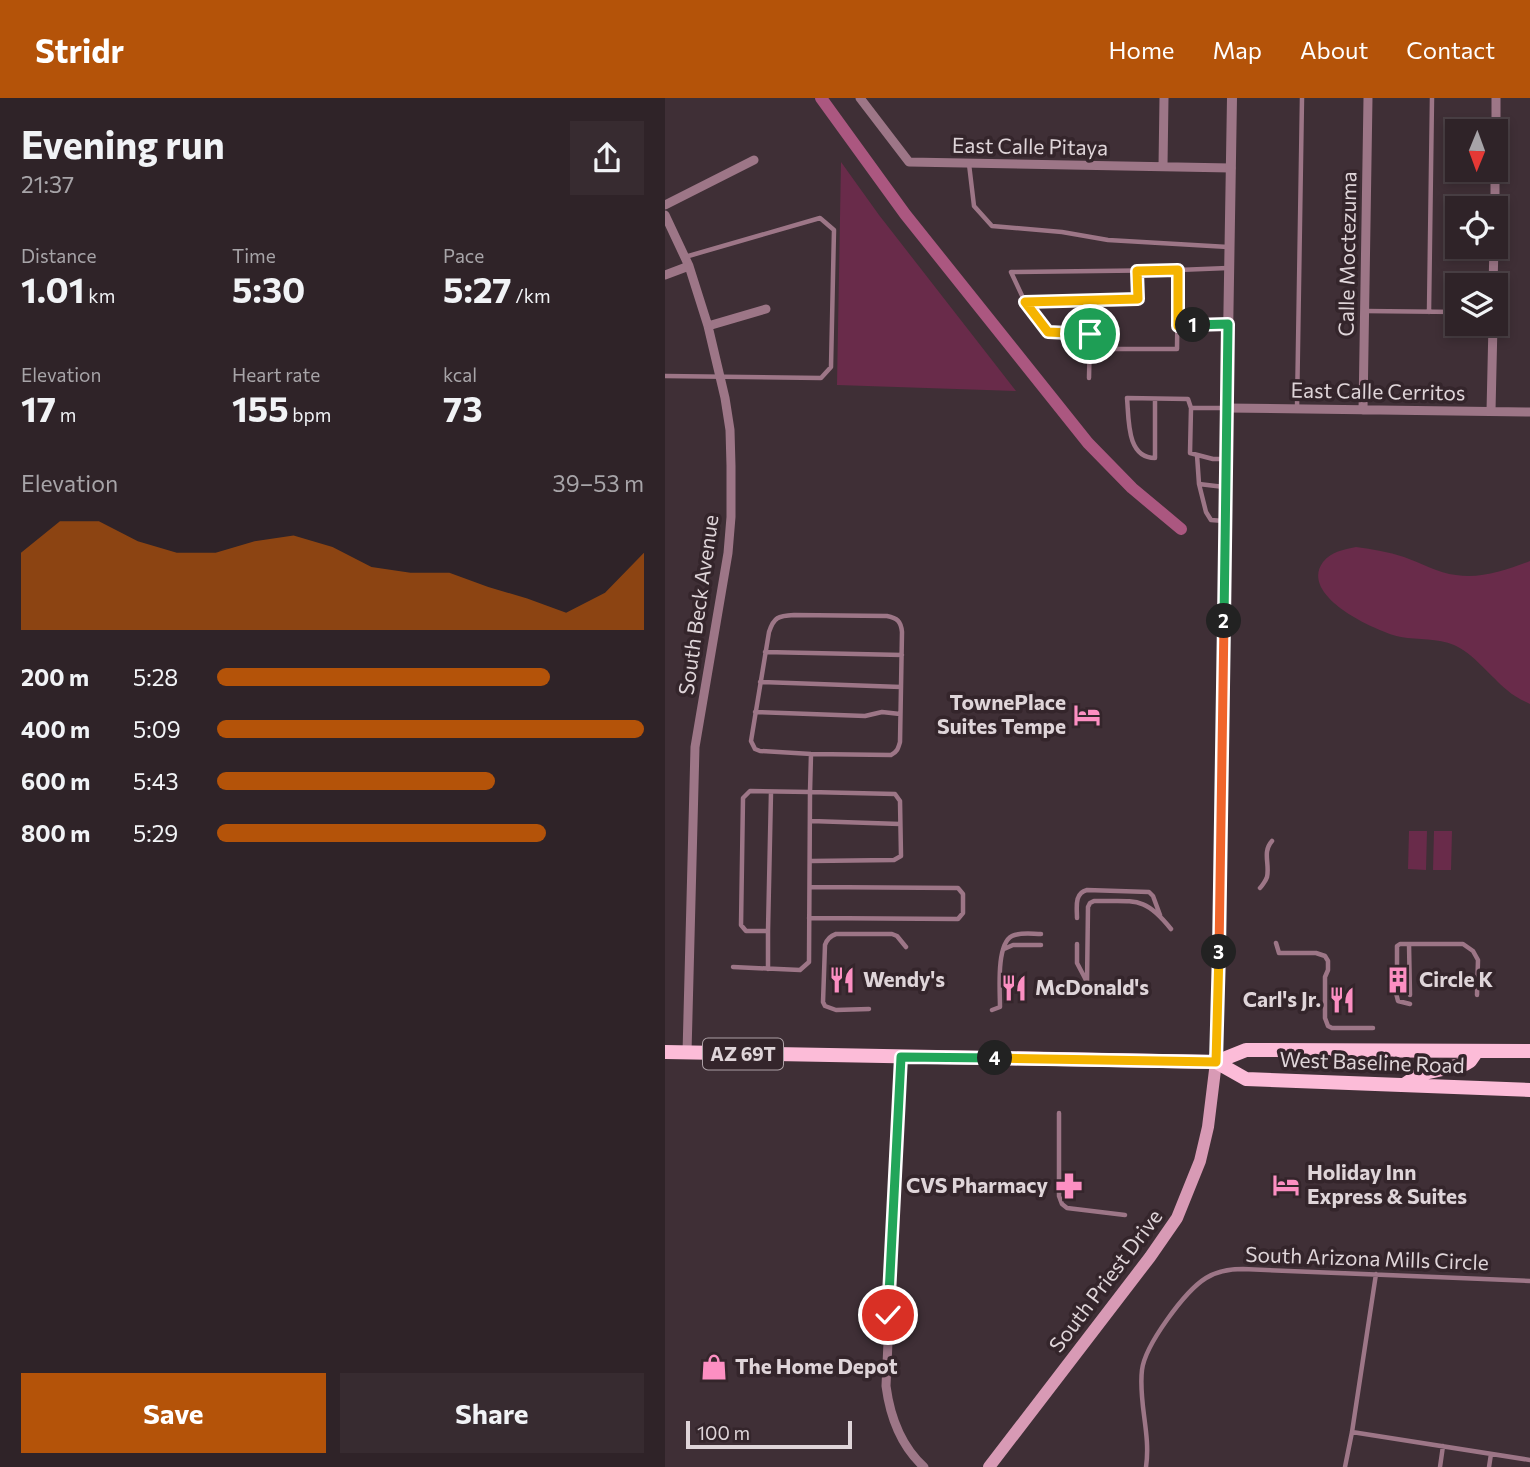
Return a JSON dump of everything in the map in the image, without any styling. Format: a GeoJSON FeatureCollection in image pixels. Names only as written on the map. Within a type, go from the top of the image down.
{"type":"FeatureCollection","features":[{"type":"Feature","properties":{"kind":"main road","name":"West Baseline Road"},"geometry":{"type":"LineString","coordinates":[[665,1052],[1216,1062],[1246,1050],[1530,1052]]}},
{"type":"Feature","properties":{"kind":"main road"},"geometry":{"type":"LineString","coordinates":[[1404,1085],[1420,1074],[1465,1064],[1477,1051]]}},
{"type":"Feature","properties":{"kind":"main road","name":"West Baseline Road"},"geometry":{"type":"LineString","coordinates":[[1216,1062],[1246,1079],[1530,1090]]}},
{"type":"Feature","properties":{"kind":"main road","name":"South Priest Drive"},"geometry":{"type":"LineString","coordinates":[[989,1467],[1150,1258],[1177,1218],[1200,1161],[1208,1127],[1216,1062]]}},
{"type":"Feature","properties":{"kind":"street","name":"East Calle Pitaya"},"geometry":{"type":"LineString","coordinates":[[860,98],[909,162],[1231,168]]}},
{"type":"Feature","properties":{"kind":"street"},"geometry":{"type":"LineString","coordinates":[[1163,166],[1164,98]]}},
{"type":"Feature","properties":{"kind":"street","name":"South Priest Drive"},"geometry":{"type":"LineString","coordinates":[[1216,1062],[1232,98]]}},
{"type":"Feature","properties":{"kind":"street","name":"Calle Moctezuma"},"geometry":{"type":"LineString","coordinates":[[1363,410],[1368,98]]}},
{"type":"Feature","properties":{"kind":"street"},"geometry":{"type":"LineString","coordinates":[[1496,98],[1496,119]]}},
{"type":"Feature","properties":{"kind":"street"},"geometry":{"type":"LineString","coordinates":[[665,205],[754,160]]}},
{"type":"Feature","properties":{"kind":"street","name":"South Beck Avenue"},"geometry":{"type":"LineString","coordinates":[[665,215],[687,261],[708,326],[730,430],[731,517],[722,594],[695,747],[687,1053]]}},
{"type":"Feature","properties":{"kind":"street"},"geometry":{"type":"LineString","coordinates":[[665,275],[687,261]]}},
{"type":"Feature","properties":{"kind":"street"},"geometry":{"type":"LineString","coordinates":[[708,326],[766,309]]}},
{"type":"Feature","properties":{"kind":"street"},"geometry":{"type":"LineString","coordinates":[[1491,411],[1493,336]]}},
{"type":"Feature","properties":{"kind":"street","name":"East Calle Cerritos"},"geometry":{"type":"LineString","coordinates":[[1226,408],[1530,412]]}},
{"type":"Feature","properties":{"kind":"street"},"geometry":{"type":"LineString","coordinates":[[901,1057],[886,1386],[894,1424],[924,1467]]}},
{"type":"Feature","properties":{"kind":"lane"},"geometry":{"type":"LineString","coordinates":[[1297,409],[1302,98]]}},
{"type":"Feature","properties":{"kind":"lane"},"geometry":{"type":"LineString","coordinates":[[1429,312],[1432,98]]}},
{"type":"Feature","properties":{"kind":"lane"},"geometry":{"type":"LineString","coordinates":[[969,163],[974,206],[992,226],[1062,232],[1108,240],[1229,247]]}},
{"type":"Feature","properties":{"kind":"lane"},"geometry":{"type":"LineString","coordinates":[[665,376],[821,378],[831,367],[834,230],[820,218],[687,261]]}},
{"type":"Feature","properties":{"kind":"lane"},"geometry":{"type":"LineString","coordinates":[[1089,378],[1090,334],[1048,332],[1025,302],[1011,272],[1229,268]]}},
{"type":"Feature","properties":{"kind":"lane"},"geometry":{"type":"LineString","coordinates":[[1113,349],[1177,349],[1178,270]]}},
{"type":"Feature","properties":{"kind":"lane"},"geometry":{"type":"LineString","coordinates":[[1025,302],[1138,299],[1137,271]]}},
{"type":"Feature","properties":{"kind":"lane"},"geometry":{"type":"LineString","coordinates":[[1365,311],[1445,312]]}},
{"type":"Feature","properties":{"kind":"lane"},"geometry":{"type":"LineString","coordinates":[[1178,326],[1228,324]]}},
{"type":"Feature","properties":{"kind":"lane"},"geometry":{"type":"LineString","coordinates":[[1155,398],[1155,458],[1147,458],[1135,449],[1127,398],[1155,398],[1188,400],[1191,408],[1190,453],[1213,459],[1226,459]]}},
{"type":"Feature","properties":{"kind":"lane"},"geometry":{"type":"LineString","coordinates":[[1191,408],[1226,408]]}},
{"type":"Feature","properties":{"kind":"lane"},"geometry":{"type":"LineString","coordinates":[[1197,455],[1199,484],[1206,512],[1211,520],[1225,521]]}},
{"type":"Feature","properties":{"kind":"lane"},"geometry":{"type":"LineString","coordinates":[[1199,484],[1225,487]]}},
{"type":"Feature","properties":{"kind":"lane"},"geometry":{"type":"LineString","coordinates":[[781,616],[895,618],[902,625],[900,742],[895,753],[811,754],[755,749],[751,741],[765,652],[772,623],[781,616]]}},
{"type":"Feature","properties":{"kind":"lane"},"geometry":{"type":"LineString","coordinates":[[765,652],[902,655]]}},
{"type":"Feature","properties":{"kind":"lane"},"geometry":{"type":"LineString","coordinates":[[760,682],[901,687]]}},
{"type":"Feature","properties":{"kind":"lane"},"geometry":{"type":"LineString","coordinates":[[755,712],[865,716],[882,712],[900,713]]}},
{"type":"Feature","properties":{"kind":"lane"},"geometry":{"type":"LineString","coordinates":[[733,967],[800,970],[809,962],[811,754]]}},
{"type":"Feature","properties":{"kind":"lane"},"geometry":{"type":"LineString","coordinates":[[768,931],[746,931],[741,925],[743,798],[750,792],[810,792],[895,794],[901,801],[901,856],[894,860],[811,861]]}},
{"type":"Feature","properties":{"kind":"lane"},"geometry":{"type":"LineString","coordinates":[[768,969],[771,792]]}},
{"type":"Feature","properties":{"kind":"lane"},"geometry":{"type":"LineString","coordinates":[[811,821],[900,824]]}},
{"type":"Feature","properties":{"kind":"lane"},"geometry":{"type":"LineString","coordinates":[[1261,888],[1267,879],[1266,851],[1272,841]]}},
{"type":"Feature","properties":{"kind":"lane"},"geometry":{"type":"LineString","coordinates":[[810,887],[958,888],[963,894],[963,913],[958,919],[810,918]]}},
{"type":"Feature","properties":{"kind":"lane"},"geometry":{"type":"LineString","coordinates":[[1077,918],[1078,895],[1087,890],[1149,891],[1160,915]]}},
{"type":"Feature","properties":{"kind":"lane"},"geometry":{"type":"LineString","coordinates":[[1087,983],[1090,903],[1138,902],[1154,909],[1171,929]]}},
{"type":"Feature","properties":{"kind":"lane"},"geometry":{"type":"LineString","coordinates":[[869,1009],[836,1010],[825,1006],[826,940],[836,934],[892,934],[906,947]]}},
{"type":"Feature","properties":{"kind":"lane"},"geometry":{"type":"LineString","coordinates":[[992,1010],[1000,1007],[1001,955],[1009,938],[1014,935],[1041,934]]}},
{"type":"Feature","properties":{"kind":"lane"},"geometry":{"type":"LineString","coordinates":[[1276,943],[1279,953],[1316,953],[1325,956],[1328,961],[1325,977],[1325,1018],[1328,1026],[1373,1028]]}},
{"type":"Feature","properties":{"kind":"lane"},"geometry":{"type":"LineString","coordinates":[[1003,950],[1013,944],[1041,945]]}},
{"type":"Feature","properties":{"kind":"lane"},"geometry":{"type":"LineString","coordinates":[[1077,944],[1077,963],[1094,992]]}},
{"type":"Feature","properties":{"kind":"lane"},"geometry":{"type":"LineString","coordinates":[[1397,966],[1397,946],[1400,944],[1463,944],[1473,951],[1478,960],[1477,995]]}},
{"type":"Feature","properties":{"kind":"lane"},"geometry":{"type":"LineString","coordinates":[[1409,944],[1410,995]]}},
{"type":"Feature","properties":{"kind":"lane"},"geometry":{"type":"LineString","coordinates":[[1397,993],[1398,1001],[1410,1004]]}},
{"type":"Feature","properties":{"kind":"lane"},"geometry":{"type":"LineString","coordinates":[[1059,1113],[1059,1196],[1062,1204],[1067,1208],[1125,1216]]}},
{"type":"Feature","properties":{"kind":"lane","name":"South Arizona Mills Circle"},"geometry":{"type":"LineString","coordinates":[[1146,1467],[1147,1436],[1142,1397],[1142,1368],[1152,1343],[1187,1294],[1214,1274],[1231,1269],[1530,1281]]}},
{"type":"Feature","properties":{"kind":"lane"},"geometry":{"type":"LineString","coordinates":[[1345,1467],[1375,1274]]}},
{"type":"Feature","properties":{"kind":"lane"},"geometry":{"type":"LineString","coordinates":[[1352,1432],[1530,1460]]}},
{"type":"Feature","properties":{"kind":"lane"},"geometry":{"type":"LineString","coordinates":[[1440,1467],[1443,1446]]}},
{"type":"Feature","properties":{"kind":"lane"},"geometry":{"type":"LineString","coordinates":[[1489,1467],[1491,1454]]}},
{"type":"Feature","properties":{"kind":"shaded area"},"geometry":{"type":"Polygon","coordinates":[[[841,162],[879,215],[1016,391],[837,385],[841,162]]]}},
{"type":"Feature","properties":{"kind":"shaded area"},"geometry":{"type":"Polygon","coordinates":[[[1356,547],[1404,557],[1443,572],[1465,576],[1494,573],[1530,561],[1530,704],[1509,692],[1475,659],[1454,645],[1390,634],[1359,620],[1330,599],[1321,587],[1318,575],[1323,562],[1334,553],[1356,547]]]}},
{"type":"Feature","properties":{"kind":"shaded area"},"geometry":{"type":"Polygon","coordinates":[[[1409,831],[1427,831],[1426,870],[1408,869],[1409,831]]]}},
{"type":"Feature","properties":{"kind":"shaded area"},"geometry":{"type":"Polygon","coordinates":[[[1434,831],[1452,831],[1451,870],[1433,870],[1434,831]]]}},
{"type":"Feature","properties":{"kind":"waterway"},"geometry":{"type":"LineString","coordinates":[[821,98],[905,214],[1088,443],[1132,488],[1181,529]]}},
{"type":"Feature","properties":{"kind":"place","name":"TownePlace Suites Tempe"},"geometry":{"type":"Point","coordinates":[1087,715]}},
{"type":"Feature","properties":{"kind":"place","name":"Wendy's"},"geometry":{"type":"Point","coordinates":[842,980]}},
{"type":"Feature","properties":{"kind":"place","name":"Circle K"},"geometry":{"type":"Point","coordinates":[1398,980]}},
{"type":"Feature","properties":{"kind":"place","name":"McDonald's"},"geometry":{"type":"Point","coordinates":[1014,988]}},
{"type":"Feature","properties":{"kind":"place","name":"Carl's Jr."},"geometry":{"type":"Point","coordinates":[1342,1000]}},
{"type":"Feature","properties":{"kind":"place","name":"Holiday Inn Express & Suites"},"geometry":{"type":"Point","coordinates":[1286,1185]}},
{"type":"Feature","properties":{"kind":"place","name":"CVS Pharmacy"},"geometry":{"type":"Point","coordinates":[1069,1186]}},
{"type":"Feature","properties":{"kind":"place","name":"The Home Depot"},"geometry":{"type":"Point","coordinates":[714,1367]}},
{"type":"Feature","properties":{"kind":"route"},"geometry":{"type":"LineString","coordinates":[[888,1315],[901,1057],[1216,1062],[1228,324],[1178,326],[1178,270],[1137,271],[1138,299],[1025,302],[1048,332],[1090,334]]}}]}
